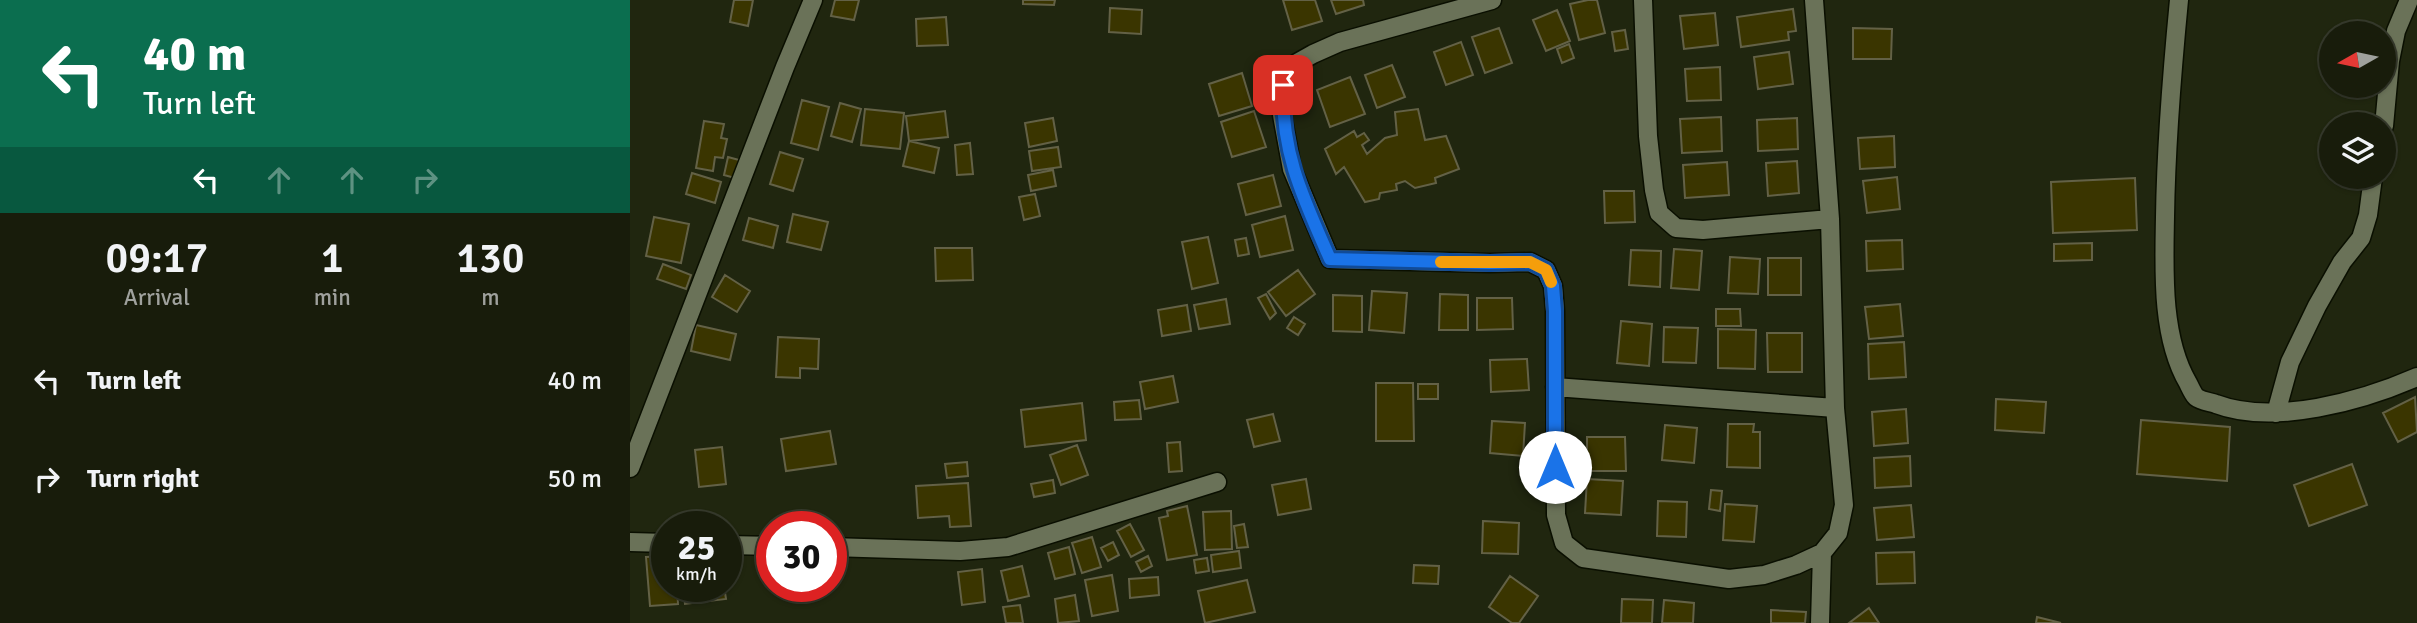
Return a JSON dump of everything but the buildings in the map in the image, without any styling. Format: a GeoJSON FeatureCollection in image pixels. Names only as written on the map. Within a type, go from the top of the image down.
{"type":"FeatureCollection","features":[{"type":"Feature","properties":{"kind":"street"},"geometry":{"type":"LineString","coordinates":[[630,468],[785,67],[814,0]]}},
{"type":"Feature","properties":{"kind":"street"},"geometry":{"type":"LineString","coordinates":[[1492,0],[1340,42],[1297,64],[1283,85],[1282,115],[1292,169],[1330,259],[1530,262],[1546,270],[1553,286],[1555,311],[1556,515],[1564,543],[1583,558],[1730,579],[1765,575],[1822,553],[1838,533],[1844,505],[1835,408],[1830,219],[1814,0]]}},
{"type":"Feature","properties":{"kind":"street"},"geometry":{"type":"LineString","coordinates":[[1643,0],[1648,136],[1654,190],[1660,213],[1676,228],[1703,230],[1830,219]]}},
{"type":"Feature","properties":{"kind":"street"},"geometry":{"type":"LineString","coordinates":[[2179,0],[2166,144],[2164,257],[2169,331],[2178,367],[2197,397],[2225,408],[2276,412],[2318,408],[2371,395],[2417,377]]}},
{"type":"Feature","properties":{"kind":"street"},"geometry":{"type":"LineString","coordinates":[[2385,112],[2396,31],[2409,0]]}},
{"type":"Feature","properties":{"kind":"street"},"geometry":{"type":"LineString","coordinates":[[2276,412],[2291,362],[2317,306],[2342,262],[2361,238],[2371,189]]}},
{"type":"Feature","properties":{"kind":"street"},"geometry":{"type":"LineString","coordinates":[[1555,387],[1835,408]]}},
{"type":"Feature","properties":{"kind":"street"},"geometry":{"type":"LineString","coordinates":[[847,547],[960,551],[1008,547],[1217,482]]}},
{"type":"Feature","properties":{"kind":"street"},"geometry":{"type":"LineString","coordinates":[[630,542],[651,543]]}},
{"type":"Feature","properties":{"kind":"street"},"geometry":{"type":"LineString","coordinates":[[1820,623],[1822,553]]}},
{"type":"Feature","properties":{"kind":"slow traffic"},"geometry":{"type":"LineString","coordinates":[[1441,262],[1530,262],[1546,270],[1551,282]]}},
{"type":"Feature","properties":{"kind":"route"},"geometry":{"type":"LineString","coordinates":[[1283,85],[1282,115],[1292,169],[1330,259],[1530,262],[1546,270],[1553,286],[1555,311],[1555,467]]}}]}
